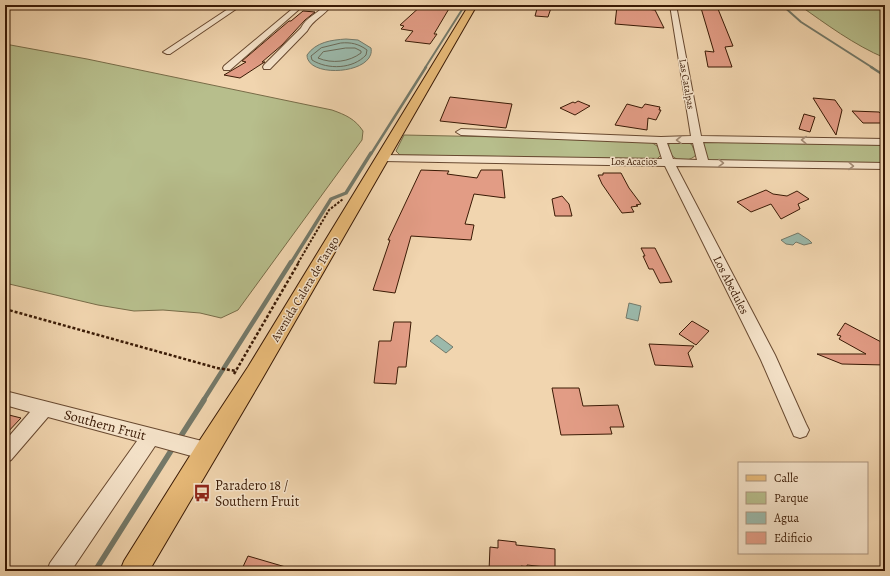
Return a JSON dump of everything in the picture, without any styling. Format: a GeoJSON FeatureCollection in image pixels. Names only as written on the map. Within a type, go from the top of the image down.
{"type":"FeatureCollection","features":[{"type":"Feature","properties":{"kind":"main road","name":"Avenida Calera de Tango"},"geometry":{"type":"LineString","coordinates":[[134,571],[255,373],[473,5]]}},
{"type":"Feature","properties":{"kind":"street"},"geometry":{"type":"LineString","coordinates":[[167,52],[239,5]]}},
{"type":"Feature","properties":{"kind":"street"},"geometry":{"type":"LineString","coordinates":[[227,68],[301,5]]}},
{"type":"Feature","properties":{"kind":"street"},"geometry":{"type":"LineString","coordinates":[[267,67],[304,29],[307,22],[324,11],[329,5]]}},
{"type":"Feature","properties":{"kind":"street","name":"Las Catalpas"},"geometry":{"type":"LineString","coordinates":[[673,5],[697,140],[703,162]]}},
{"type":"Feature","properties":{"kind":"street","name":"Los Acacios"},"geometry":{"type":"LineString","coordinates":[[461,132],[661,140],[697,140],[720,138],[885,142]]}},
{"type":"Feature","properties":{"kind":"street","name":"Los Abedules"},"geometry":{"type":"LineString","coordinates":[[661,140],[668,162],[769,360],[800,430]]}},
{"type":"Feature","properties":{"kind":"street","name":"Los Acacios"},"geometry":{"type":"LineString","coordinates":[[383,158],[885,166]]}},
{"type":"Feature","properties":{"kind":"street","name":"Southern Fruit"},"geometry":{"type":"LineString","coordinates":[[5,398],[206,451]]}},
{"type":"Feature","properties":{"kind":"street"},"geometry":{"type":"LineString","coordinates":[[5,454],[44,409]]}},
{"type":"Feature","properties":{"kind":"street"},"geometry":{"type":"LineString","coordinates":[[58,571],[151,437]]}},
{"type":"Feature","properties":{"kind":"path"},"geometry":{"type":"LineString","coordinates":[[5,309],[229,370]]}},
{"type":"Feature","properties":{"kind":"green space"},"geometry":{"type":"Polygon","coordinates":[[[799,5],[885,5],[885,58],[851,41],[799,5]]]}},
{"type":"Feature","properties":{"kind":"green space"},"geometry":{"type":"Polygon","coordinates":[[[5,44],[87,59],[332,110],[357,123],[363,131],[362,140],[238,310],[221,318],[200,313],[163,310],[134,311],[98,305],[5,283],[5,44]]]}},
{"type":"Feature","properties":{"kind":"green space"},"geometry":{"type":"Polygon","coordinates":[[[404,135],[642,140],[651,142],[660,148],[661,155],[657,159],[400,155],[396,151],[404,135]]]}},
{"type":"Feature","properties":{"kind":"green space"},"geometry":{"type":"Polygon","coordinates":[[[688,142],[692,145],[696,155],[687,160],[673,157],[670,153],[669,143],[688,142]]]}},
{"type":"Feature","properties":{"kind":"green space"},"geometry":{"type":"Polygon","coordinates":[[[704,142],[885,143],[885,165],[711,160],[707,159],[704,142]]]}},
{"type":"Feature","properties":{"kind":"water"},"geometry":{"type":"Polygon","coordinates":[[[346,39],[358,40],[371,48],[370,57],[363,63],[353,68],[341,70],[318,68],[310,63],[307,55],[319,44],[346,39]]]}},
{"type":"Feature","properties":{"kind":"water"},"geometry":{"type":"Polygon","coordinates":[[[798,233],[812,243],[804,245],[796,242],[793,245],[786,244],[781,240],[798,233]]]}},
{"type":"Feature","properties":{"kind":"water"},"geometry":{"type":"Polygon","coordinates":[[[629,303],[641,306],[638,321],[626,318],[629,303]]]}},
{"type":"Feature","properties":{"kind":"water"},"geometry":{"type":"Polygon","coordinates":[[[437,335],[453,347],[446,353],[430,341],[437,335]]]}},
{"type":"Feature","properties":{"kind":"building"},"geometry":{"type":"Polygon","coordinates":[[[422,5],[450,7],[434,34],[437,34],[430,44],[405,41],[413,31],[401,29],[404,26],[400,25],[422,5]]]}},
{"type":"Feature","properties":{"kind":"building"},"geometry":{"type":"Polygon","coordinates":[[[538,5],[552,5],[548,17],[535,16],[538,5]]]}},
{"type":"Feature","properties":{"kind":"building"},"geometry":{"type":"Polygon","coordinates":[[[617,6],[655,10],[664,28],[615,24],[617,6]]]}},
{"type":"Feature","properties":{"kind":"building"},"geometry":{"type":"Polygon","coordinates":[[[701,8],[718,9],[733,46],[725,47],[732,67],[708,67],[705,51],[714,52],[701,8]]]}},
{"type":"Feature","properties":{"kind":"building"},"geometry":{"type":"Polygon","coordinates":[[[303,11],[315,12],[305,20],[282,45],[262,62],[265,62],[240,78],[224,75],[246,62],[242,61],[303,11]]]}},
{"type":"Feature","properties":{"kind":"building"},"geometry":{"type":"Polygon","coordinates":[[[450,97],[512,104],[506,128],[440,121],[450,97]]]}},
{"type":"Feature","properties":{"kind":"building"},"geometry":{"type":"Polygon","coordinates":[[[813,98],[835,100],[842,110],[836,135],[813,98]]]}},
{"type":"Feature","properties":{"kind":"building"},"geometry":{"type":"Polygon","coordinates":[[[578,101],[590,106],[575,115],[560,108],[573,102],[575,103],[578,101]]]}},
{"type":"Feature","properties":{"kind":"building"},"geometry":{"type":"Polygon","coordinates":[[[627,104],[642,108],[645,104],[660,107],[659,110],[661,110],[656,120],[648,118],[647,130],[615,125],[627,104]]]}},
{"type":"Feature","properties":{"kind":"building"},"geometry":{"type":"Polygon","coordinates":[[[852,111],[879,112],[885,118],[885,123],[863,123],[852,111]]]}},
{"type":"Feature","properties":{"kind":"building"},"geometry":{"type":"Polygon","coordinates":[[[804,114],[815,117],[810,132],[799,129],[804,114]]]}},
{"type":"Feature","properties":{"kind":"building"},"geometry":{"type":"Polygon","coordinates":[[[421,170],[449,171],[447,174],[477,178],[481,170],[502,170],[505,198],[474,194],[465,224],[474,225],[471,240],[411,236],[395,293],[373,290],[390,240],[388,240],[421,170]]]}},
{"type":"Feature","properties":{"kind":"building"},"geometry":{"type":"Polygon","coordinates":[[[603,173],[621,173],[629,188],[641,204],[631,207],[634,212],[622,213],[602,184],[598,175],[603,175],[603,173]]]}},
{"type":"Feature","properties":{"kind":"building"},"geometry":{"type":"Polygon","coordinates":[[[766,190],[773,194],[787,196],[797,191],[809,199],[798,204],[800,209],[781,219],[771,204],[751,212],[737,202],[766,190]]]}},
{"type":"Feature","properties":{"kind":"building"},"geometry":{"type":"Polygon","coordinates":[[[562,196],[569,204],[572,216],[555,216],[552,199],[562,196]]]}},
{"type":"Feature","properties":{"kind":"building"},"geometry":{"type":"Polygon","coordinates":[[[641,248],[655,248],[672,282],[660,283],[653,269],[649,269],[641,248]]]}},
{"type":"Feature","properties":{"kind":"building"},"geometry":{"type":"Polygon","coordinates":[[[692,321],[709,331],[696,345],[679,334],[692,321]]]}},
{"type":"Feature","properties":{"kind":"building"},"geometry":{"type":"Polygon","coordinates":[[[394,322],[411,322],[406,367],[398,367],[396,384],[374,383],[379,341],[391,341],[394,322]]]}},
{"type":"Feature","properties":{"kind":"building"},"geometry":{"type":"Polygon","coordinates":[[[845,323],[885,344],[885,365],[842,364],[817,354],[866,354],[839,339],[841,336],[837,335],[845,323]]]}},
{"type":"Feature","properties":{"kind":"building"},"geometry":{"type":"Polygon","coordinates":[[[649,344],[694,346],[688,353],[693,367],[655,365],[649,344]]]}},
{"type":"Feature","properties":{"kind":"building"},"geometry":{"type":"Polygon","coordinates":[[[552,388],[579,388],[583,406],[618,405],[624,427],[610,427],[612,434],[561,435],[552,388]]]}},
{"type":"Feature","properties":{"kind":"building"},"geometry":{"type":"Polygon","coordinates":[[[5,414],[21,418],[5,435],[5,414]]]}},
{"type":"Feature","properties":{"kind":"building"},"geometry":{"type":"Polygon","coordinates":[[[498,540],[516,542],[516,545],[555,549],[555,568],[527,565],[527,567],[521,566],[521,571],[489,571],[490,547],[498,548],[498,540]]]}},
{"type":"Feature","properties":{"kind":"building"},"geometry":{"type":"Polygon","coordinates":[[[248,556],[289,568],[289,571],[241,571],[248,556]]]}},
{"type":"Feature","properties":{"kind":"waterway"},"geometry":{"type":"LineString","coordinates":[[425,68],[465,5]]}},
{"type":"Feature","properties":{"kind":"waterway"},"geometry":{"type":"LineString","coordinates":[[782,5],[801,22],[873,68]]}},
{"type":"Feature","properties":{"kind":"waterway"},"geometry":{"type":"LineString","coordinates":[[371,154],[426,67]]}},
{"type":"Feature","properties":{"kind":"waterway"},"geometry":{"type":"LineString","coordinates":[[871,67],[885,76]]}},
{"type":"Feature","properties":{"kind":"waterway"},"geometry":{"type":"LineString","coordinates":[[291,263],[331,199],[346,193],[371,153]]}},
{"type":"Feature","properties":{"kind":"waterway"},"geometry":{"type":"LineString","coordinates":[[203,401],[291,262]]}},
{"type":"Feature","properties":{"kind":"waterway"},"geometry":{"type":"LineString","coordinates":[[179,439],[204,400]]}},
{"type":"Feature","properties":{"kind":"waterway"},"geometry":{"type":"LineString","coordinates":[[95,571],[174,446]]}},
{"type":"Feature","properties":{"kind":"place","name":"Paradero 18 / Southern Fruit"},"geometry":{"type":"Point","coordinates":[202,493]}}]}
